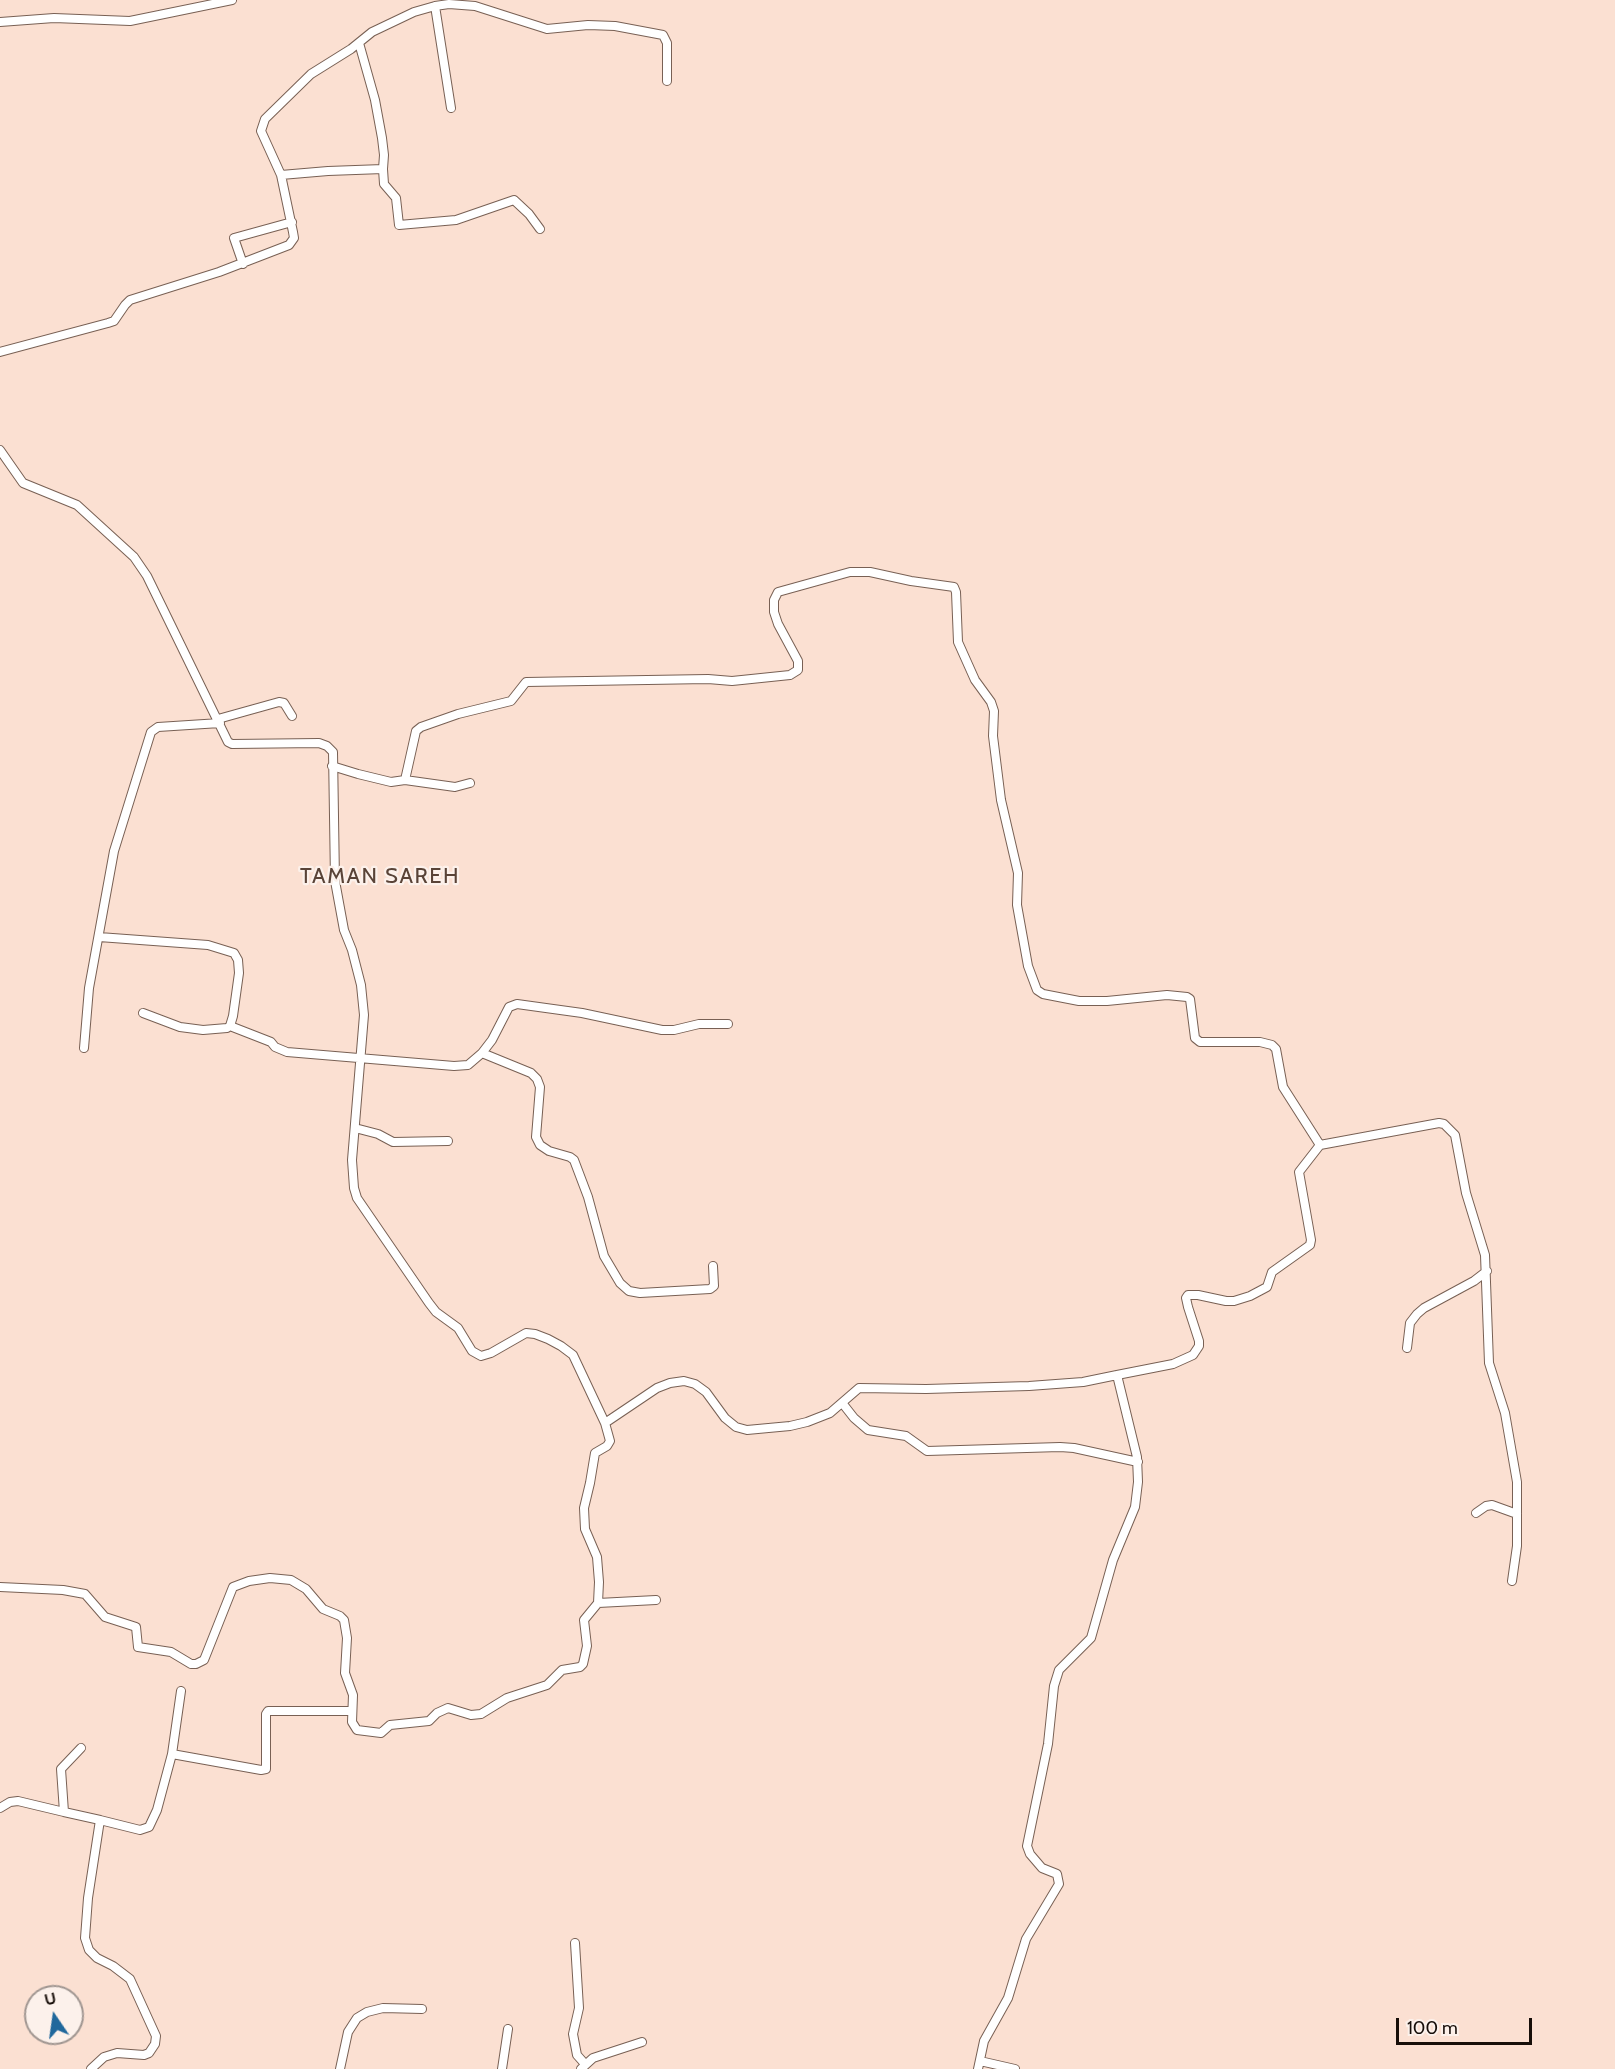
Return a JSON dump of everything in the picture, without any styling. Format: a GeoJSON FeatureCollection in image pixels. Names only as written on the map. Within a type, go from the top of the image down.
{"type":"FeatureCollection","features":[{"type":"Feature","properties":{"kind":"street"},"geometry":{"type":"LineString","coordinates":[[0,22],[54,18],[130,21],[232,0]]}},
{"type":"Feature","properties":{"kind":"street"},"geometry":{"type":"LineString","coordinates":[[0,352],[114,321],[130,300],[243,264],[289,245],[294,238],[292,222],[281,175],[261,131],[265,120],[311,74],[372,32],[414,12],[449,4],[476,6],[546,29],[588,25],[615,26],[663,35],[667,43],[667,81]]}},
{"type":"Feature","properties":{"kind":"street"},"geometry":{"type":"LineString","coordinates":[[435,6],[452,108]]}},
{"type":"Feature","properties":{"kind":"street"},"geometry":{"type":"LineString","coordinates":[[359,43],[375,100],[382,138],[383,182],[396,198],[399,225],[456,220],[514,200],[529,214],[540,230]]}},
{"type":"Feature","properties":{"kind":"street"},"geometry":{"type":"LineString","coordinates":[[281,175],[383,169]]}},
{"type":"Feature","properties":{"kind":"street"},"geometry":{"type":"LineString","coordinates":[[243,264],[234,238],[292,222]]}},
{"type":"Feature","properties":{"kind":"street"},"geometry":{"type":"LineString","coordinates":[[0,450],[23,483],[77,505],[134,556],[147,576],[228,742],[232,744],[323,744],[333,752],[335,881],[344,930],[361,985],[364,1015],[352,1160],[357,1198],[436,1312],[453,1323],[472,1351],[478,1355],[491,1353],[526,1333],[535,1334],[561,1346],[573,1355],[605,1423],[610,1442],[595,1453],[591,1483],[584,1508],[585,1529],[597,1557],[599,1569],[598,1603],[584,1620],[587,1646],[582,1666],[562,1670],[547,1685],[507,1698],[486,1713],[471,1715],[448,1708],[426,1722],[390,1725],[383,1732],[376,1733],[357,1730],[352,1722],[353,1695],[345,1673],[347,1638],[344,1620],[323,1609],[306,1589],[291,1580],[270,1578],[249,1581],[233,1587],[204,1660],[196,1664],[191,1664],[171,1652],[138,1647],[136,1627],[105,1617],[85,1594],[63,1590],[0,1587]]}},
{"type":"Feature","properties":{"kind":"street"},"geometry":{"type":"LineString","coordinates":[[405,780],[416,731],[421,727],[458,714],[511,701],[526,682],[708,679],[732,681],[790,675],[798,670],[798,661],[774,612],[774,600],[778,592],[850,572],[870,572],[911,581],[950,585],[956,592],[958,642],[975,680],[992,702],[994,711],[993,736],[1001,800],[1018,873],[1017,905],[1028,966],[1037,990],[1043,994],[1079,1001],[1107,1001],[1167,995],[1188,997],[1195,1038],[1200,1042],[1260,1042],[1272,1045],[1276,1049],[1282,1087],[1320,1145]]}},
{"type":"Feature","properties":{"kind":"street"},"geometry":{"type":"LineString","coordinates":[[84,1048],[89,988],[114,851],[151,732],[158,727],[219,721],[279,702],[284,703],[292,716]]}},
{"type":"Feature","properties":{"kind":"street"},"geometry":{"type":"LineString","coordinates":[[332,766],[391,782],[405,780],[455,787],[470,783]]}},
{"type":"Feature","properties":{"kind":"street"},"geometry":{"type":"LineString","coordinates":[[99,937],[208,945],[234,953],[238,960],[239,973],[230,1026]]}},
{"type":"Feature","properties":{"kind":"street"},"geometry":{"type":"LineString","coordinates":[[143,1013],[180,1027],[203,1030],[230,1026],[271,1042],[275,1047],[287,1052],[464,1066],[482,1053],[492,1040],[509,1007],[517,1004],[582,1013],[662,1030],[674,1030],[699,1024],[728,1024]]}},
{"type":"Feature","properties":{"kind":"street"},"geometry":{"type":"LineString","coordinates":[[482,1053],[531,1073],[537,1079],[540,1087],[536,1137],[540,1145],[549,1151],[574,1160],[588,1197],[604,1256],[613,1274],[628,1291],[653,1293],[710,1289],[714,1286],[713,1266]]}},
{"type":"Feature","properties":{"kind":"street"},"geometry":{"type":"LineString","coordinates":[[605,1423],[657,1388],[684,1381],[695,1384],[706,1392],[725,1418],[736,1427],[747,1430],[807,1422],[830,1413],[860,1388],[926,1389],[1083,1382],[1173,1364],[1193,1355],[1199,1346],[1186,1296],[1193,1294],[1234,1301],[1250,1296],[1267,1287],[1272,1272],[1310,1245],[1299,1172],[1320,1145],[1366,1138],[1426,1124],[1444,1124],[1455,1135],[1466,1193],[1480,1237],[1487,1271],[1489,1363],[1505,1413],[1517,1482],[1517,1546],[1512,1581]]}},
{"type":"Feature","properties":{"kind":"street"},"geometry":{"type":"LineString","coordinates":[[355,1128],[378,1134],[393,1142],[448,1141]]}},
{"type":"Feature","properties":{"kind":"street"},"geometry":{"type":"LineString","coordinates":[[1407,1348],[1410,1323],[1417,1314],[1487,1271]]}},
{"type":"Feature","properties":{"kind":"street"},"geometry":{"type":"LineString","coordinates":[[1015,2069],[979,2065],[984,2040],[1008,1998],[1026,1939],[1059,1884],[1057,1874],[1042,1868],[1030,1854],[1027,1846],[1048,1744],[1054,1686],[1059,1670],[1091,1638],[1113,1560],[1135,1507],[1138,1462],[1117,1375]]}},
{"type":"Feature","properties":{"kind":"street"},"geometry":{"type":"LineString","coordinates":[[843,1404],[868,1430],[906,1436],[927,1451],[1060,1447],[1138,1462]]}},
{"type":"Feature","properties":{"kind":"street"},"geometry":{"type":"LineString","coordinates":[[1476,1513],[1492,1505],[1517,1514]]}},
{"type":"Feature","properties":{"kind":"street"},"geometry":{"type":"LineString","coordinates":[[598,1603],[656,1600]]}},
{"type":"Feature","properties":{"kind":"street"},"geometry":{"type":"LineString","coordinates":[[0,1808],[10,1802],[18,1801],[140,1830],[149,1827],[157,1810],[172,1754],[182,1691]]}},
{"type":"Feature","properties":{"kind":"street"},"geometry":{"type":"LineString","coordinates":[[172,1754],[263,1770],[267,1767],[266,1714],[268,1712],[352,1711]]}},
{"type":"Feature","properties":{"kind":"street"},"geometry":{"type":"LineString","coordinates":[[64,1812],[61,1768],[81,1748]]}},
{"type":"Feature","properties":{"kind":"street"},"geometry":{"type":"LineString","coordinates":[[91,2069],[104,2057],[117,2053],[144,2055],[149,2053],[155,2044],[156,2036],[130,1979],[113,1966],[97,1958],[89,1950],[86,1938],[88,1898],[100,1820]]}},
{"type":"Feature","properties":{"kind":"street"},"geometry":{"type":"LineString","coordinates":[[575,1943],[579,2008],[573,2034],[577,2055],[583,2066],[593,2058],[642,2042]]}},
{"type":"Feature","properties":{"kind":"street"},"geometry":{"type":"LineString","coordinates":[[340,2069],[348,2032],[357,2018],[367,2012],[383,2008],[422,2008]]}},
{"type":"Feature","properties":{"kind":"street"},"geometry":{"type":"LineString","coordinates":[[502,2069],[508,2029]]}},
{"type":"Feature","properties":{"kind":"district","name":"TAMAN SAREH"},"geometry":{"type":"Point","coordinates":[380,877]}}]}
